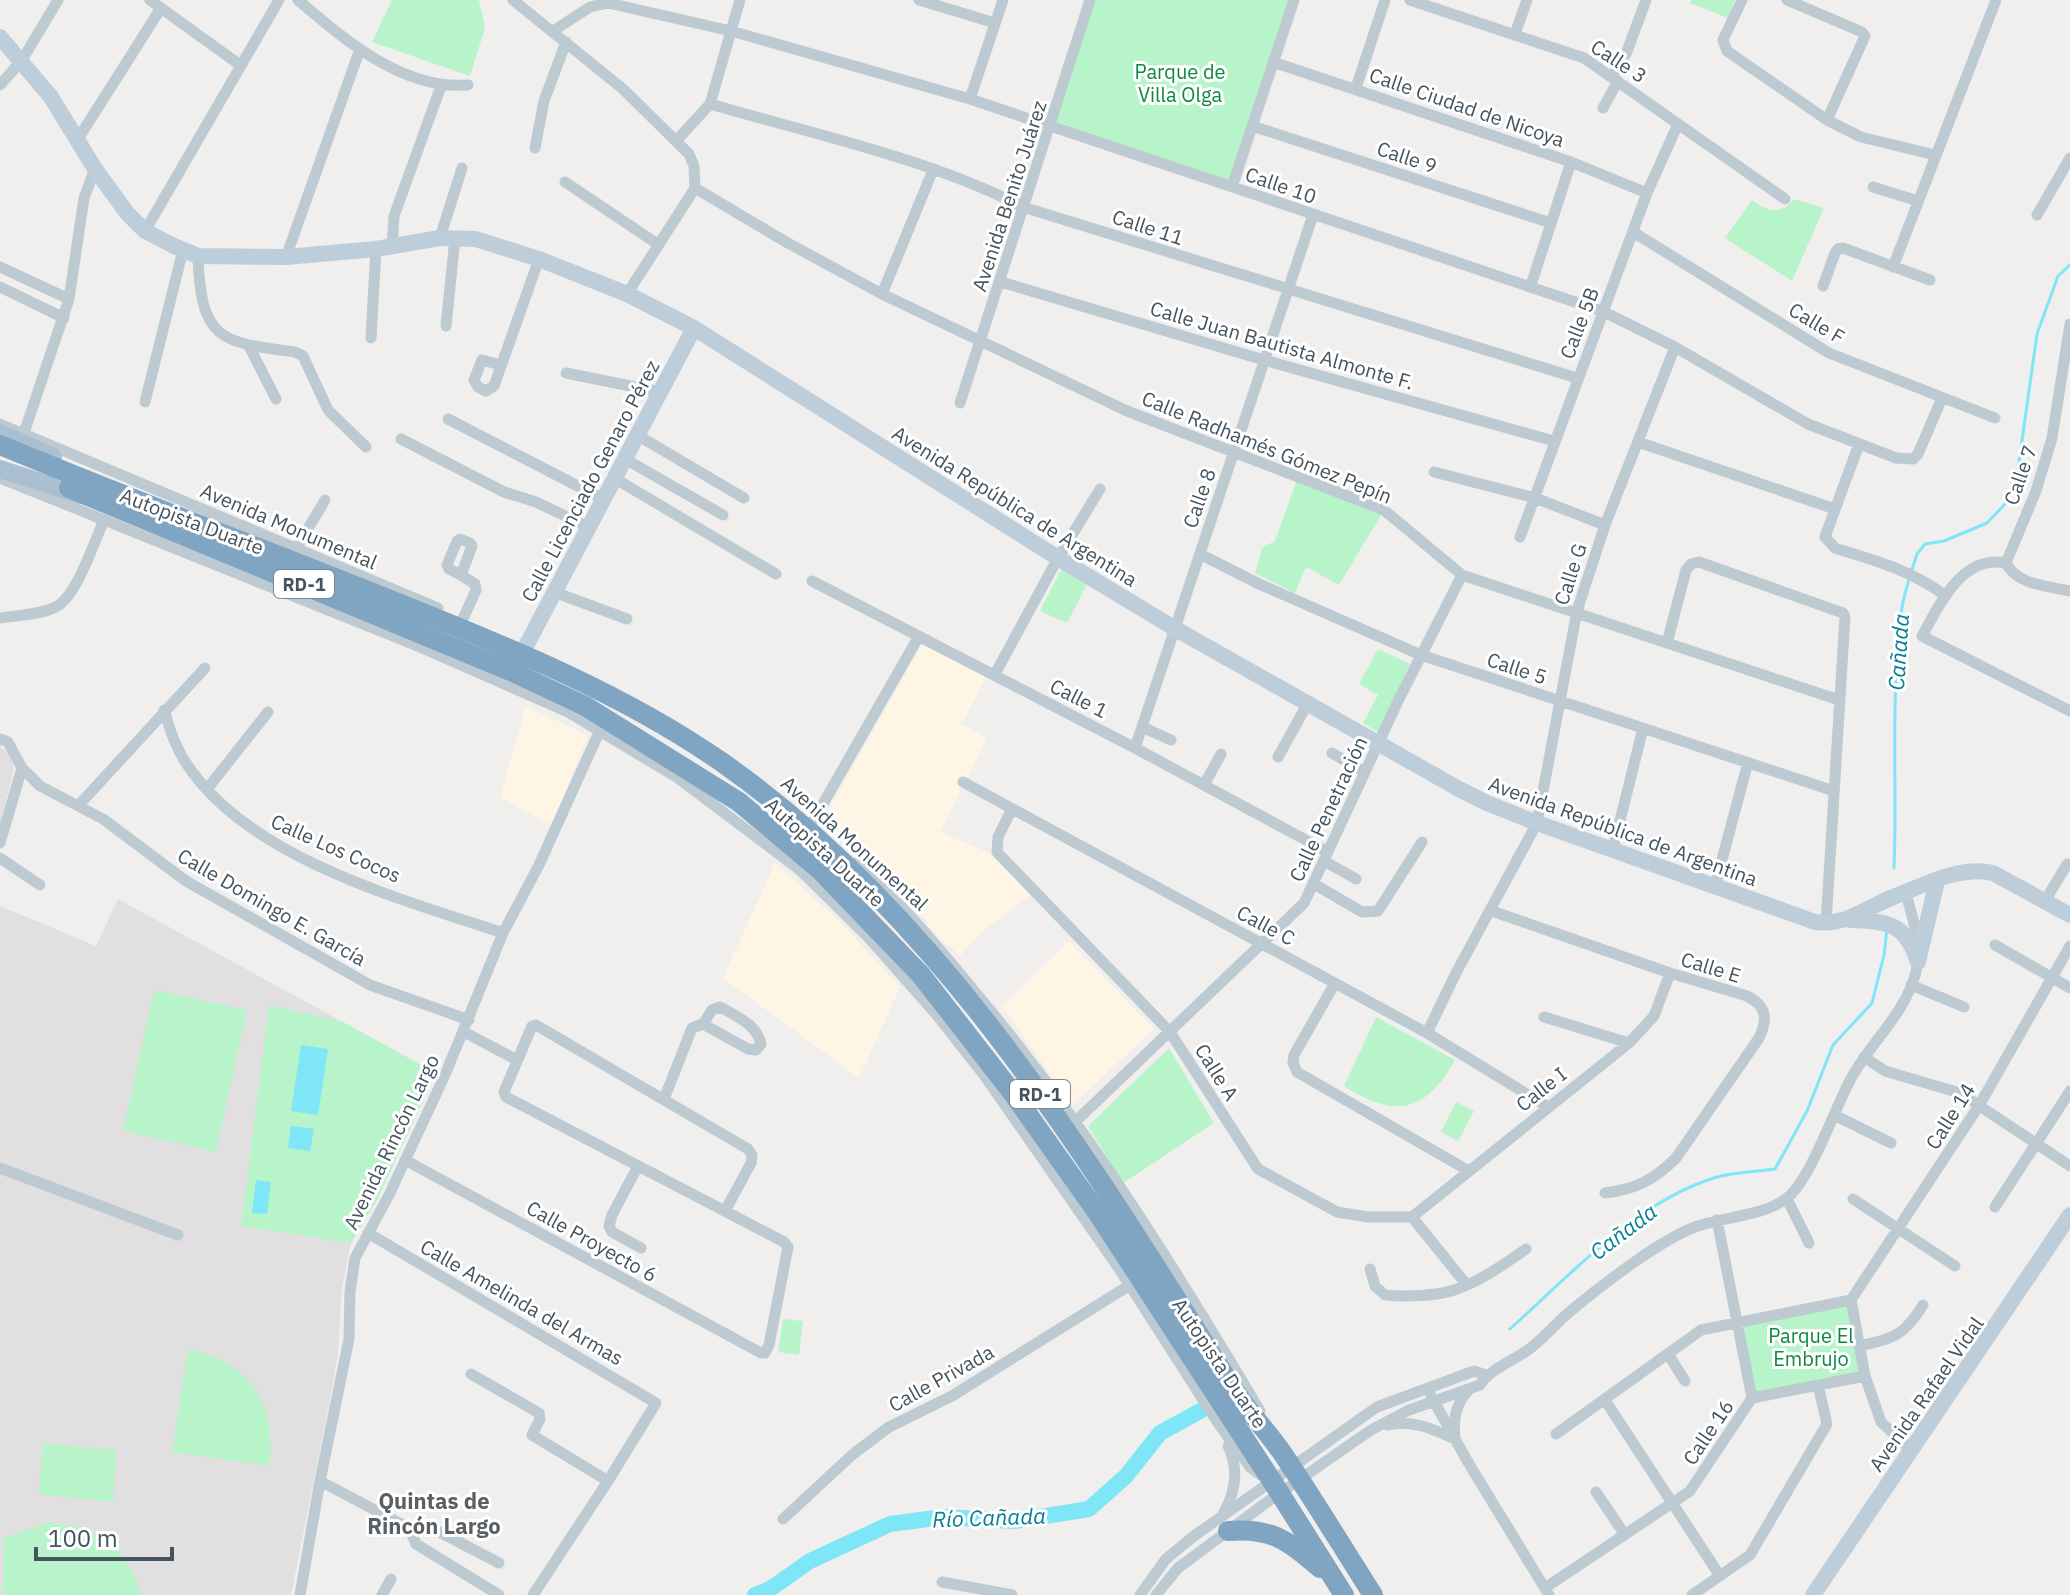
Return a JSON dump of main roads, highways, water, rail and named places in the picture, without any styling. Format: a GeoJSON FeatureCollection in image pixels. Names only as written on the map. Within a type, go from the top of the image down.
{"type":"FeatureCollection","features":[{"type":"Feature","properties":{"kind":"highway","name":"Autopista Duarte"},"geometry":{"type":"LineString","coordinates":[[0,445],[161,508],[601,691],[723,764],[779,807],[847,867],[917,938],[987,1023],[1060,1121],[1239,1397],[1295,1474],[1373,1595]]}},
{"type":"Feature","properties":{"kind":"highway","name":"Autopista Duarte"},"geometry":{"type":"LineString","coordinates":[[0,459],[94,498],[520,657],[585,706],[739,802],[820,870],[921,975],[948,1009],[960,1039],[1012,1092],[1142,1295],[1276,1487],[1339,1588]]}},
{"type":"Feature","properties":{"kind":"highway"},"geometry":{"type":"LineString","coordinates":[[667,757],[678,778],[711,786]]}},
{"type":"Feature","properties":{"kind":"highway"},"geometry":{"type":"LineString","coordinates":[[1225,1524],[1275,1534],[1339,1588]]}},
{"type":"Feature","properties":{"kind":"main road","name":"Avenida República de Argentina"},"geometry":{"type":"LineString","coordinates":[[0,37],[51,97],[95,169],[127,213],[145,231],[190,253],[286,257],[384,248],[448,238],[476,239],[539,259],[627,294],[694,328],[1174,628],[1487,803],[1800,918],[1826,923],[1849,920],[1891,898],[1968,871],[1981,870],[1993,873],[2070,915]]}},
{"type":"Feature","properties":{"kind":"main road","name":"Calle Licenciado Genaro Pérez"},"geometry":{"type":"LineString","coordinates":[[520,657],[694,328]]}},
{"type":"Feature","properties":{"kind":"main road"},"geometry":{"type":"LineString","coordinates":[[0,433],[161,508]]}},
{"type":"Feature","properties":{"kind":"main road","name":"Autopista Duarte"},"geometry":{"type":"LineString","coordinates":[[2,480],[94,498]]}},
{"type":"Feature","properties":{"kind":"main road"},"geometry":{"type":"LineString","coordinates":[[1849,920],[1893,925],[1905,933],[1912,943],[1918,962],[1937,881]]}},
{"type":"Feature","properties":{"kind":"main road","name":"Avenida Rafael Vidal"},"geometry":{"type":"LineString","coordinates":[[1813,1595],[2070,1215]]}},
{"type":"Feature","properties":{"kind":"water"},"geometry":{"type":"Polygon","coordinates":[[[301,1045],[328,1049],[318,1115],[291,1111],[301,1045]]]}},
{"type":"Feature","properties":{"kind":"water"},"geometry":{"type":"Polygon","coordinates":[[[291,1126],[314,1129],[310,1151],[288,1148],[291,1126]]]}},
{"type":"Feature","properties":{"kind":"water"},"geometry":{"type":"Polygon","coordinates":[[[256,1180],[271,1182],[267,1214],[252,1213],[256,1180]]]}},
{"type":"Feature","properties":{"kind":"waterway","name":"Cañada"},"geometry":{"type":"LineString","coordinates":[[1911,573],[1917,554],[1925,544],[1944,541],[1987,523],[2005,504],[2018,469],[2037,334],[2058,276],[2070,265]]}},
{"type":"Feature","properties":{"kind":"waterway","name":"Cañada"},"geometry":{"type":"LineString","coordinates":[[1894,868],[1896,685],[1900,619],[1909,580]]}},
{"type":"Feature","properties":{"kind":"waterway","name":"Cañada"},"geometry":{"type":"LineString","coordinates":[[1510,1329],[1580,1264],[1658,1204],[1714,1178],[1775,1169],[1807,1111],[1833,1045],[1872,1003],[1887,929]]}},
{"type":"Feature","properties":{"kind":"waterway","name":"Río Cañada"},"geometry":{"type":"LineString","coordinates":[[755,1595],[770,1589],[810,1561],[890,1524],[943,1517],[1015,1521],[1089,1509],[1126,1476],[1160,1433],[1202,1410]]}},
{"type":"Feature","properties":{"kind":"district","name":"Quintas de Rincón Largo"},"geometry":{"type":"Point","coordinates":[434,1512]}},
{"type":"Feature","properties":{"kind":"park label","name":"Parque de Villa Olga"},"geometry":{"type":"Point","coordinates":[1180,82]}},
{"type":"Feature","properties":{"kind":"park label","name":"Parque El Embrujo"},"geometry":{"type":"Point","coordinates":[1811,1346]}}]}
